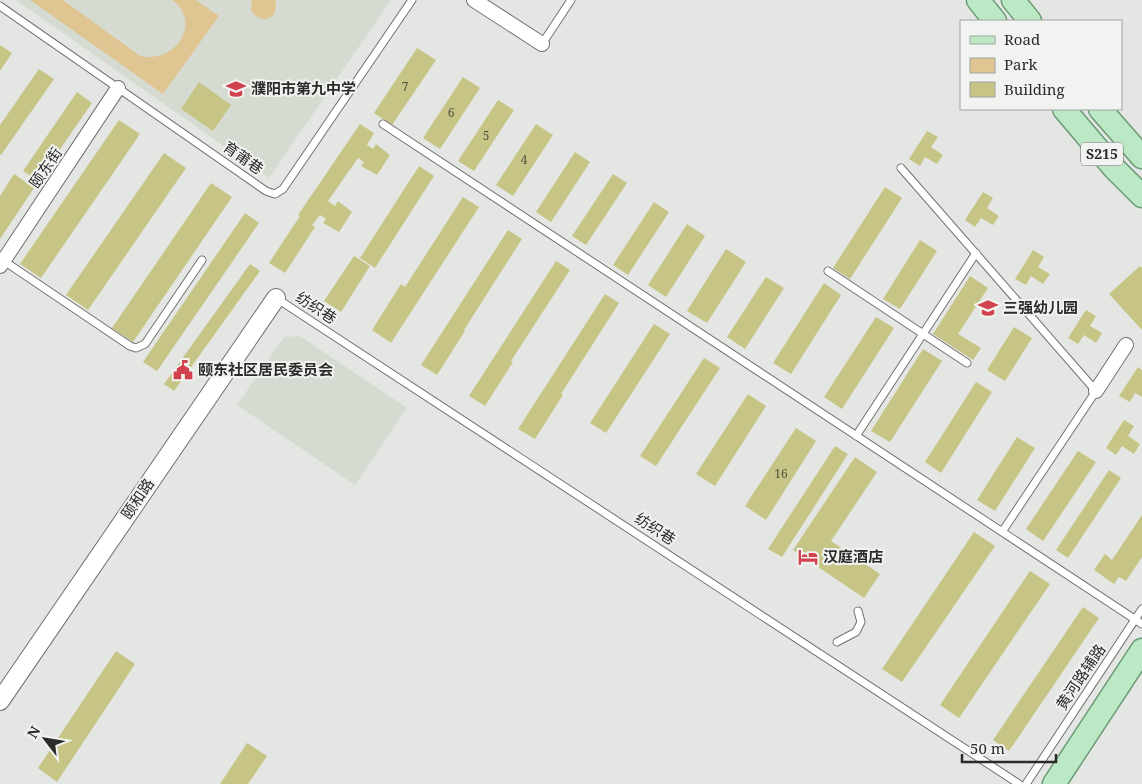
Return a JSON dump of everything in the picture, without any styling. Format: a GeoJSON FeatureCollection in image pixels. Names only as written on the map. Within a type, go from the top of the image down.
{"type":"FeatureCollection","features":[{"type":"Feature","properties":{"kind":"main road"},"geometry":{"type":"LineString","coordinates":[[978,0],[994,20]]}},
{"type":"Feature","properties":{"kind":"main road"},"geometry":{"type":"LineString","coordinates":[[1013,0],[1029,20]]}},
{"type":"Feature","properties":{"kind":"main road","name":"S215"},"geometry":{"type":"LineString","coordinates":[[1065,110],[1114,168],[1142,196]]}},
{"type":"Feature","properties":{"kind":"main road","name":"S215"},"geometry":{"type":"LineString","coordinates":[[1101,110],[1142,157]]}},
{"type":"Feature","properties":{"kind":"main road"},"geometry":{"type":"LineString","coordinates":[[1054,784],[1142,650]]}},
{"type":"Feature","properties":{"kind":"main road"},"geometry":{"type":"LineString","coordinates":[[1072,784],[1142,677]]}},
{"type":"Feature","properties":{"kind":"street"},"geometry":{"type":"LineString","coordinates":[[474,0],[542,44]]}},
{"type":"Feature","properties":{"kind":"street","name":"颐东街"},"geometry":{"type":"LineString","coordinates":[[2,264],[118,88]]}},
{"type":"Feature","properties":{"kind":"street","name":"颐和路"},"geometry":{"type":"LineString","coordinates":[[0,701],[276,298]]}},
{"type":"Feature","properties":{"kind":"street"},"geometry":{"type":"LineString","coordinates":[[1096,390],[1126,345]]}},
{"type":"Feature","properties":{"kind":"lane","name":"育莆巷"},"geometry":{"type":"LineString","coordinates":[[0,6],[266,191],[275,194],[283,189],[412,0]]}},
{"type":"Feature","properties":{"kind":"lane"},"geometry":{"type":"LineString","coordinates":[[542,44],[571,0]]}},
{"type":"Feature","properties":{"kind":"lane"},"geometry":{"type":"LineString","coordinates":[[383,124],[1142,624]]}},
{"type":"Feature","properties":{"kind":"lane"},"geometry":{"type":"LineString","coordinates":[[901,168],[1096,390],[1002,532]]}},
{"type":"Feature","properties":{"kind":"lane"},"geometry":{"type":"LineString","coordinates":[[856,436],[976,253]]}},
{"type":"Feature","properties":{"kind":"lane"},"geometry":{"type":"LineString","coordinates":[[2,264],[136,348],[145,344],[202,260]]}},
{"type":"Feature","properties":{"kind":"lane"},"geometry":{"type":"LineString","coordinates":[[828,271],[967,363]]}},
{"type":"Feature","properties":{"kind":"lane","name":"纺织巷"},"geometry":{"type":"LineString","coordinates":[[276,298],[1019,784]]}},
{"type":"Feature","properties":{"kind":"lane","name":"黄河路辅路"},"geometry":{"type":"LineString","coordinates":[[1026,784],[1142,609]]}},
{"type":"Feature","properties":{"kind":"lane"},"geometry":{"type":"LineString","coordinates":[[837,642],[856,632],[861,622],[858,611]]}},
{"type":"Feature","properties":{"kind":"shaded area","name":"濮阳市第九中学"},"geometry":{"type":"Polygon","coordinates":[[[16,0],[391,0],[269,178],[16,0]]]}},
{"type":"Feature","properties":{"kind":"shaded area"},"geometry":{"type":"Polygon","coordinates":[[[300,336],[407,408],[355,485],[237,405],[284,337],[300,336]]]}},
{"type":"Feature","properties":{"kind":"green space"},"geometry":{"type":"Polygon","coordinates":[[[30,0],[63,0],[140,56],[153,57],[165,54],[181,39],[185,29],[185,19],[181,9],[172,0],[196,0],[219,16],[163,94],[30,0]]]}},
{"type":"Feature","properties":{"kind":"green space"},"geometry":{"type":"Polygon","coordinates":[[[252,0],[275,0],[275,12],[269,18],[259,18],[251,10],[252,0]]]}},
{"type":"Feature","properties":{"kind":"building"},"geometry":{"type":"Polygon","coordinates":[[[0,45],[12,53],[0,71],[0,45]]]}},
{"type":"Feature","properties":{"kind":"building"},"geometry":{"type":"Polygon","coordinates":[[[417,48],[436,60],[392,125],[374,113],[417,48]]]}},
{"type":"Feature","properties":{"kind":"building"},"geometry":{"type":"Polygon","coordinates":[[[39,69],[54,79],[1,155],[0,125],[39,69]]]}},
{"type":"Feature","properties":{"kind":"building"},"geometry":{"type":"Polygon","coordinates":[[[463,77],[480,88],[440,149],[423,138],[463,77]]]}},
{"type":"Feature","properties":{"kind":"building"},"geometry":{"type":"Polygon","coordinates":[[[199,82],[231,105],[213,131],[181,109],[199,82]]]}},
{"type":"Feature","properties":{"kind":"building"},"geometry":{"type":"Polygon","coordinates":[[[77,92],[92,103],[38,181],[23,171],[77,92]]]}},
{"type":"Feature","properties":{"kind":"building"},"geometry":{"type":"Polygon","coordinates":[[[498,100],[514,110],[474,171],[458,161],[498,100]]]}},
{"type":"Feature","properties":{"kind":"building"},"geometry":{"type":"Polygon","coordinates":[[[119,120],[140,134],[41,278],[20,264],[119,120]]]}},
{"type":"Feature","properties":{"kind":"building"},"geometry":{"type":"Polygon","coordinates":[[[360,124],[374,133],[367,145],[373,149],[376,144],[390,155],[377,175],[361,166],[364,162],[358,158],[328,201],[335,206],[338,201],[352,212],[339,232],[323,223],[326,219],[320,215],[312,225],[315,227],[285,273],[269,263],[300,216],[298,215],[360,124]]]}},
{"type":"Feature","properties":{"kind":"building"},"geometry":{"type":"Polygon","coordinates":[[[536,124],[553,135],[513,196],[496,185],[536,124]]]}},
{"type":"Feature","properties":{"kind":"building"},"geometry":{"type":"Polygon","coordinates":[[[927,131],[938,137],[931,147],[943,155],[937,164],[925,157],[920,166],[909,159],[927,131]]]}},
{"type":"Feature","properties":{"kind":"building"},"geometry":{"type":"Polygon","coordinates":[[[575,152],[590,162],[551,222],[536,212],[575,152]]]}},
{"type":"Feature","properties":{"kind":"building"},"geometry":{"type":"Polygon","coordinates":[[[164,153],[186,168],[88,310],[66,295],[164,153]]]}},
{"type":"Feature","properties":{"kind":"building"},"geometry":{"type":"Polygon","coordinates":[[[419,166],[434,176],[375,268],[360,258],[419,166]]]}},
{"type":"Feature","properties":{"kind":"building"},"geometry":{"type":"Polygon","coordinates":[[[14,174],[34,188],[0,239],[0,196],[14,174]]]}},
{"type":"Feature","properties":{"kind":"building"},"geometry":{"type":"Polygon","coordinates":[[[613,174],[627,183],[586,245],[572,236],[613,174]]]}},
{"type":"Feature","properties":{"kind":"building"},"geometry":{"type":"Polygon","coordinates":[[[211,183],[232,197],[133,342],[112,328],[211,183]]]}},
{"type":"Feature","properties":{"kind":"building"},"geometry":{"type":"Polygon","coordinates":[[[885,187],[902,198],[850,279],[833,268],[885,187]]]}},
{"type":"Feature","properties":{"kind":"building"},"geometry":{"type":"Polygon","coordinates":[[[983,192],[993,198],[987,208],[999,216],[993,225],[981,218],[975,227],[965,220],[983,192]]]}},
{"type":"Feature","properties":{"kind":"building"},"geometry":{"type":"Polygon","coordinates":[[[463,197],[479,207],[391,343],[372,330],[401,284],[405,287],[463,197]]]}},
{"type":"Feature","properties":{"kind":"building"},"geometry":{"type":"Polygon","coordinates":[[[654,202],[669,212],[628,275],[613,265],[654,202]]]}},
{"type":"Feature","properties":{"kind":"building"},"geometry":{"type":"Polygon","coordinates":[[[245,213],[259,223],[157,371],[143,362],[245,213]]]}},
{"type":"Feature","properties":{"kind":"building"},"geometry":{"type":"Polygon","coordinates":[[[687,224],[705,236],[666,297],[648,285],[687,224]]]}},
{"type":"Feature","properties":{"kind":"building"},"geometry":{"type":"Polygon","coordinates":[[[508,230],[522,239],[437,375],[421,365],[508,230]]]}},
{"type":"Feature","properties":{"kind":"building"},"geometry":{"type":"Polygon","coordinates":[[[920,240],[937,251],[900,309],[883,299],[920,240]]]}},
{"type":"Feature","properties":{"kind":"building"},"geometry":{"type":"Polygon","coordinates":[[[726,249],[746,262],[707,323],[687,311],[726,249]]]}},
{"type":"Feature","properties":{"kind":"building"},"geometry":{"type":"Polygon","coordinates":[[[1033,250],[1044,257],[1038,267],[1050,274],[1043,284],[1031,276],[1026,285],[1015,279],[1033,250]]]}},
{"type":"Feature","properties":{"kind":"building"},"geometry":{"type":"Polygon","coordinates":[[[354,256],[370,266],[341,312],[324,301],[354,256]]]}},
{"type":"Feature","properties":{"kind":"building"},"geometry":{"type":"Polygon","coordinates":[[[556,261],[570,270],[511,361],[513,362],[485,406],[469,396],[556,261]]]}},
{"type":"Feature","properties":{"kind":"building"},"geometry":{"type":"Polygon","coordinates":[[[250,264],[260,271],[174,391],[164,384],[250,264]]]}},
{"type":"Feature","properties":{"kind":"building"},"geometry":{"type":"Polygon","coordinates":[[[1140,266],[1142,268],[1142,330],[1109,294],[1140,266]]]}},
{"type":"Feature","properties":{"kind":"building"},"geometry":{"type":"Polygon","coordinates":[[[970,276],[988,288],[958,334],[981,348],[973,360],[933,334],[970,276]]]}},
{"type":"Feature","properties":{"kind":"building"},"geometry":{"type":"Polygon","coordinates":[[[766,277],[784,288],[745,349],[727,337],[766,277]]]}},
{"type":"Feature","properties":{"kind":"building"},"geometry":{"type":"Polygon","coordinates":[[[824,283],[841,295],[791,374],[773,363],[824,283]]]}},
{"type":"Feature","properties":{"kind":"building"},"geometry":{"type":"Polygon","coordinates":[[[605,294],[619,303],[561,394],[563,395],[535,439],[518,429],[605,294]]]}},
{"type":"Feature","properties":{"kind":"building"},"geometry":{"type":"Polygon","coordinates":[[[1086,310],[1096,316],[1090,326],[1102,333],[1096,343],[1084,335],[1078,344],[1068,338],[1086,310]]]}},
{"type":"Feature","properties":{"kind":"building"},"geometry":{"type":"Polygon","coordinates":[[[876,317],[894,328],[842,409],[824,397],[876,317]]]}},
{"type":"Feature","properties":{"kind":"building"},"geometry":{"type":"Polygon","coordinates":[[[654,324],[670,334],[606,433],[590,423],[654,324]]]}},
{"type":"Feature","properties":{"kind":"building"},"geometry":{"type":"Polygon","coordinates":[[[1014,327],[1032,338],[1005,381],[987,370],[1014,327]]]}},
{"type":"Feature","properties":{"kind":"building"},"geometry":{"type":"Polygon","coordinates":[[[923,349],[942,361],[890,442],[871,431],[923,349]]]}},
{"type":"Feature","properties":{"kind":"building"},"geometry":{"type":"Polygon","coordinates":[[[704,358],[720,368],[656,466],[640,456],[704,358]]]}},
{"type":"Feature","properties":{"kind":"building"},"geometry":{"type":"Polygon","coordinates":[[[1138,367],[1142,370],[1142,397],[1135,393],[1130,402],[1119,396],[1138,367]]]}},
{"type":"Feature","properties":{"kind":"building"},"geometry":{"type":"Polygon","coordinates":[[[976,382],[992,392],[941,473],[925,462],[976,382]]]}},
{"type":"Feature","properties":{"kind":"building"},"geometry":{"type":"Polygon","coordinates":[[[748,394],[766,406],[715,486],[696,474],[748,394]]]}},
{"type":"Feature","properties":{"kind":"building"},"geometry":{"type":"Polygon","coordinates":[[[1124,420],[1134,426],[1128,436],[1140,444],[1134,454],[1122,446],[1116,455],[1106,448],[1124,420]]]}},
{"type":"Feature","properties":{"kind":"building"},"geometry":{"type":"Polygon","coordinates":[[[796,428],[816,441],[766,520],[745,506],[796,428]]]}},
{"type":"Feature","properties":{"kind":"building"},"geometry":{"type":"Polygon","coordinates":[[[1017,437],[1035,448],[995,511],[977,500],[1017,437]]]}},
{"type":"Feature","properties":{"kind":"building"},"geometry":{"type":"Polygon","coordinates":[[[835,446],[848,454],[782,557],[768,549],[835,446]]]}},
{"type":"Feature","properties":{"kind":"building"},"geometry":{"type":"Polygon","coordinates":[[[1078,451],[1096,462],[1043,541],[1026,529],[1078,451]]]}},
{"type":"Feature","properties":{"kind":"building"},"geometry":{"type":"Polygon","coordinates":[[[855,457],[877,472],[831,541],[880,574],[864,598],[793,550],[855,457]]]}},
{"type":"Feature","properties":{"kind":"building"},"geometry":{"type":"Polygon","coordinates":[[[1109,470],[1121,478],[1068,558],[1056,550],[1109,470]]]}},
{"type":"Feature","properties":{"kind":"building"},"geometry":{"type":"Polygon","coordinates":[[[1142,515],[1142,557],[1126,581],[1119,577],[1114,584],[1094,570],[1105,554],[1112,560],[1142,515]]]}},
{"type":"Feature","properties":{"kind":"building"},"geometry":{"type":"Polygon","coordinates":[[[974,532],[995,546],[902,682],[882,669],[974,532]]]}},
{"type":"Feature","properties":{"kind":"building"},"geometry":{"type":"Polygon","coordinates":[[[1030,571],[1050,584],[959,718],[940,705],[1030,571]]]}},
{"type":"Feature","properties":{"kind":"building"},"geometry":{"type":"Polygon","coordinates":[[[1083,607],[1099,618],[1009,751],[993,740],[1083,607]]]}},
{"type":"Feature","properties":{"kind":"building"},"geometry":{"type":"Polygon","coordinates":[[[116,651],[135,664],[57,782],[38,768],[116,651]]]}},
{"type":"Feature","properties":{"kind":"building"},"geometry":{"type":"Polygon","coordinates":[[[247,743],[267,756],[248,784],[220,784],[247,743]]]}},
{"type":"Feature","properties":{"kind":"place","name":"濮阳市第九中学"},"geometry":{"type":"Point","coordinates":[236,89]}},
{"type":"Feature","properties":{"kind":"place","name":"三强幼儿园"},"geometry":{"type":"Point","coordinates":[988,308]}},
{"type":"Feature","properties":{"kind":"place","name":"颐东社区居民委员会"},"geometry":{"type":"Point","coordinates":[183,370]}},
{"type":"Feature","properties":{"kind":"place","name":"汉庭酒店"},"geometry":{"type":"Point","coordinates":[808,557]}}]}
